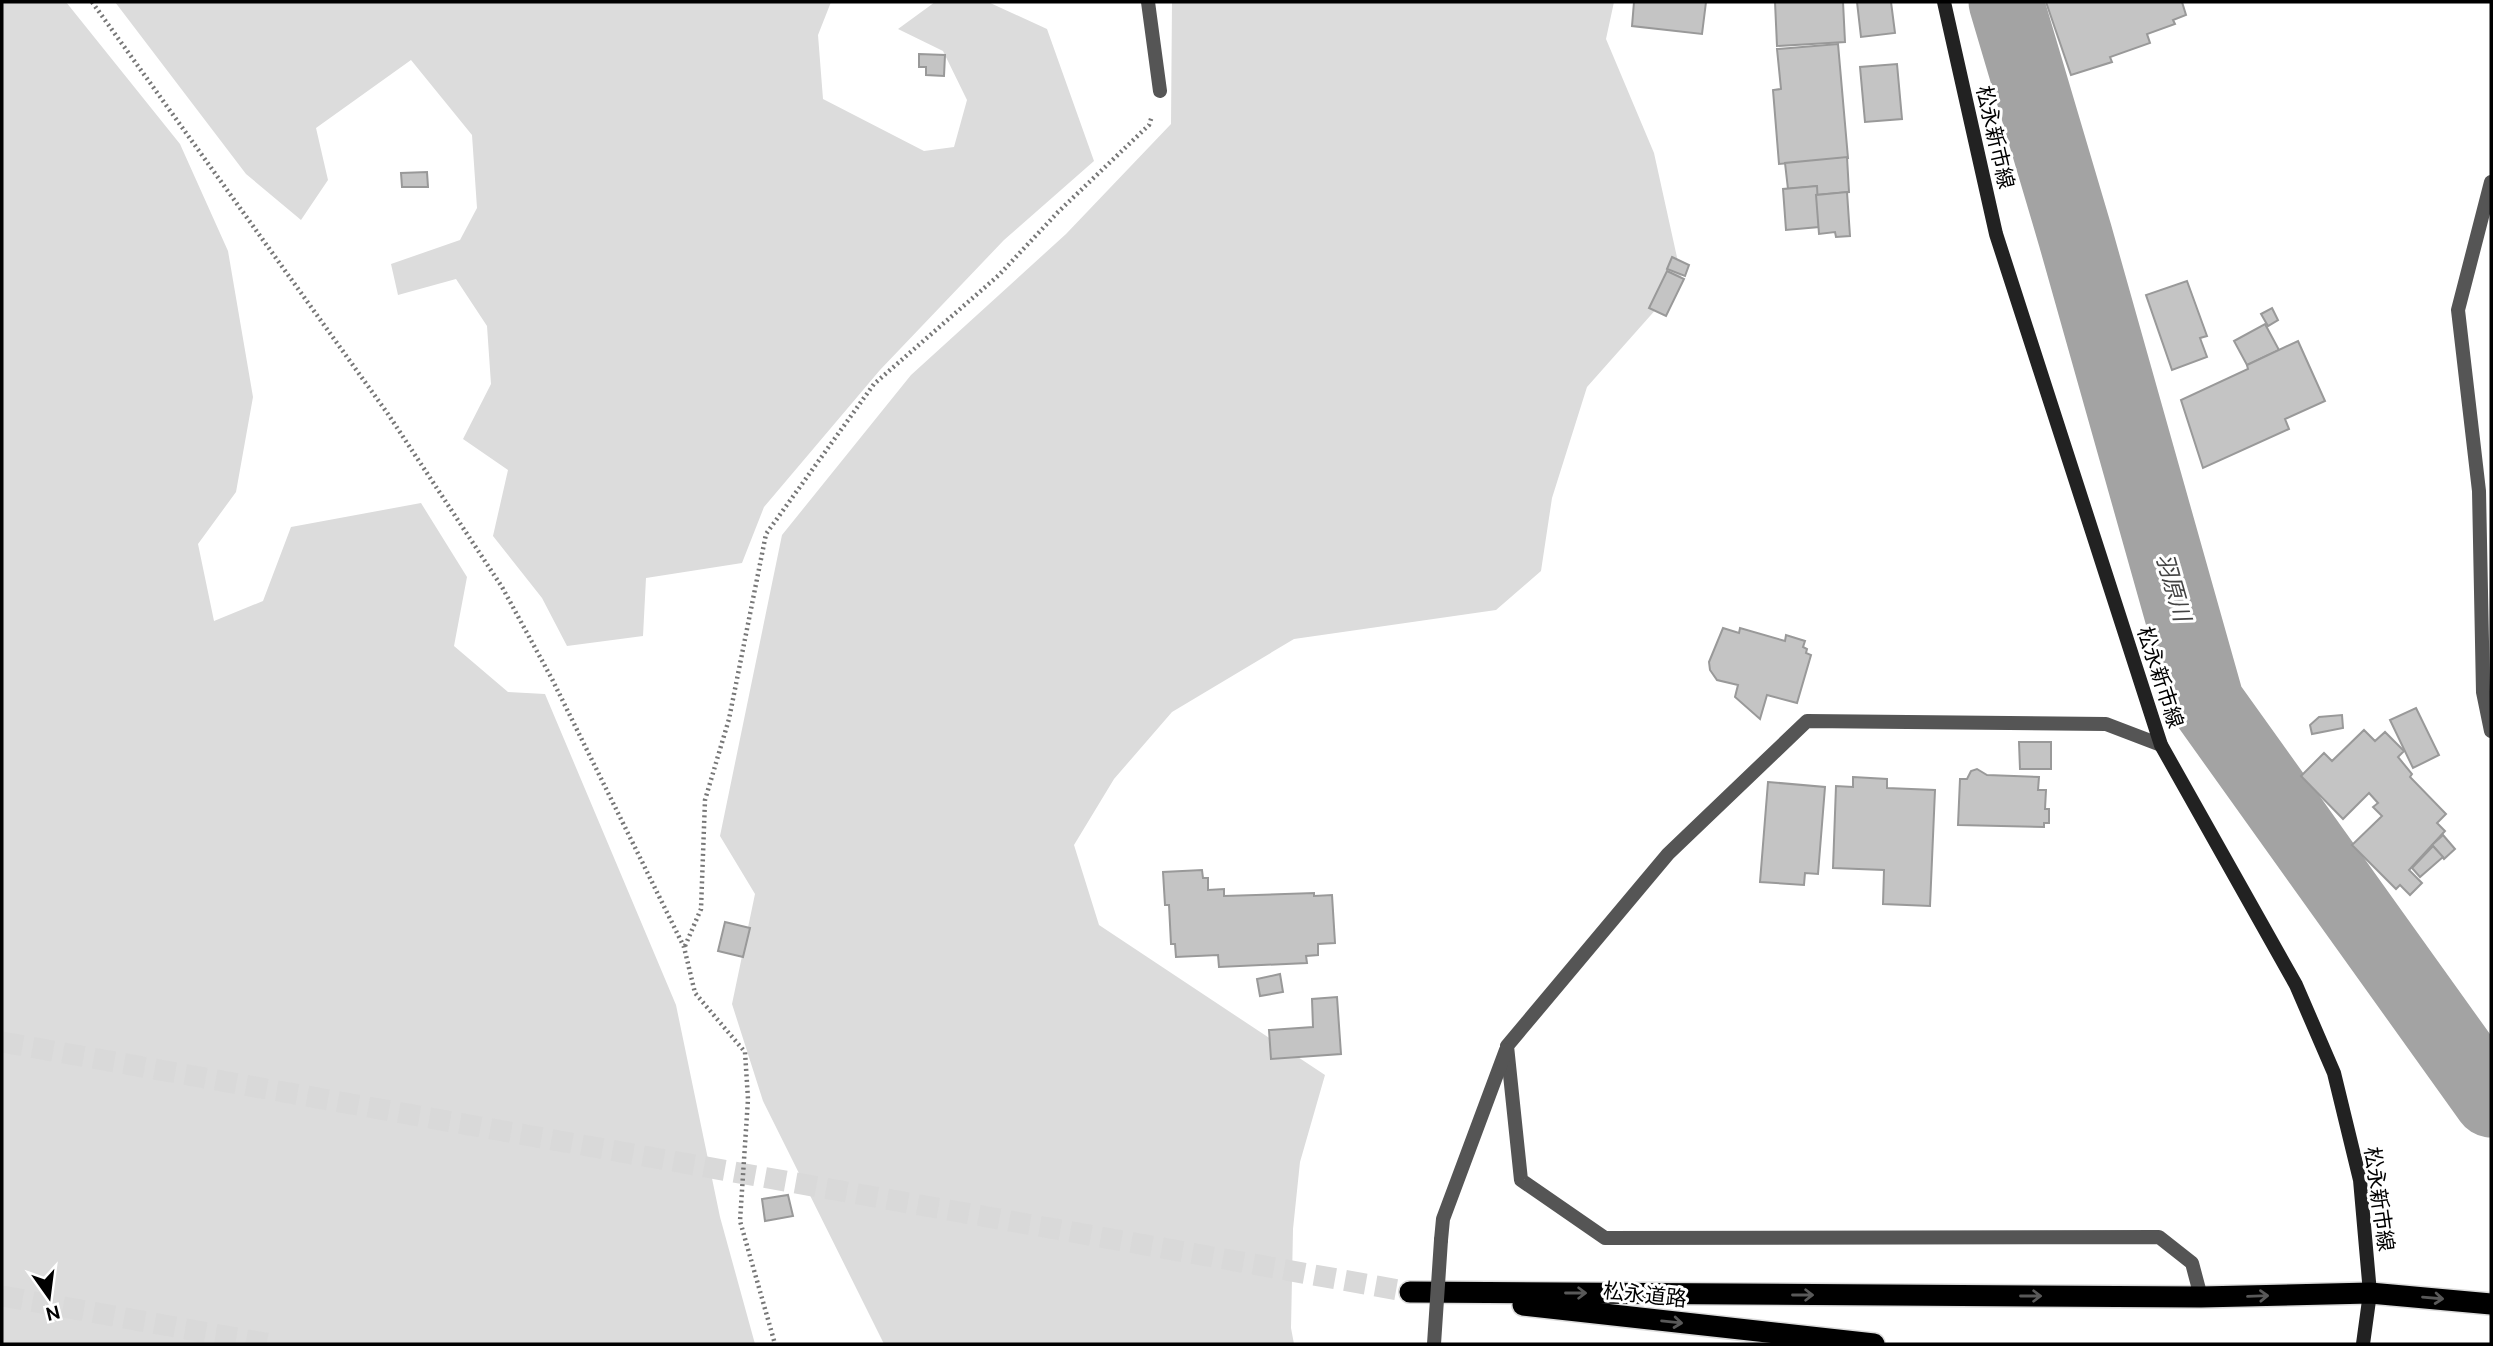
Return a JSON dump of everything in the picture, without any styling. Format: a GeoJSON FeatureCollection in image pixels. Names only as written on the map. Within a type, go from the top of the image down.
{"type":"FeatureCollection","features":[{"type":"Feature","properties":{"kind":"highway","name":"松永道路"},"geometry":{"type":"LineString","coordinates":[[1874,1344],[1409,1292],[2201,1297]]}},
{"type":"Feature","properties":{"kind":"highway"},"geometry":{"type":"LineString","coordinates":[[2201,1297],[2372,1293],[2491,1304]]}},
{"type":"Feature","properties":{"kind":"main road","name":"松永新市線"},"geometry":{"type":"LineString","coordinates":[[1944,2],[1996,234],[2161,746],[2297,985],[2334,1073],[2360,1180],[2372,1293],[2363,1344]]}},
{"type":"Feature","properties":{"kind":"street"},"geometry":{"type":"LineString","coordinates":[[1148,2],[1160,91]]}},
{"type":"Feature","properties":{"kind":"street"},"geometry":{"type":"LineString","coordinates":[[2491,183],[2458,310],[2479,491],[2483,692],[2491,731]]}},
{"type":"Feature","properties":{"kind":"street"},"geometry":{"type":"LineString","coordinates":[[1434,1344],[1443,1219],[1507,1046],[1668,854],[1807,721],[2106,724],[2161,746]]}},
{"type":"Feature","properties":{"kind":"street"},"geometry":{"type":"LineString","coordinates":[[1507,1046],[1521,1180],[1605,1238],[2159,1237],[2192,1262],[2201,1297]]}},
{"type":"Feature","properties":{"kind":"path"},"geometry":{"type":"LineString","coordinates":[[92,2],[388,414],[502,587],[552,679],[684,947],[695,993],[745,1052],[748,1098],[740,1221],[775,1344]]}},
{"type":"Feature","properties":{"kind":"path"},"geometry":{"type":"LineString","coordinates":[[684,947],[701,909],[705,800],[729,719],[766,534],[874,384],[999,275],[1058,212],[1149,125],[1160,91]]}},
{"type":"Feature","properties":{"kind":"shaded area"},"geometry":{"type":"Polygon","coordinates":[[[2,2],[66,2],[180,144],[228,251],[253,397],[236,492],[198,544],[214,621],[263,601],[291,527],[421,503],[467,577],[454,646],[508,692],[545,694],[676,1005],[720,1217],[755,1344],[2,1344],[2,2]]]}},
{"type":"Feature","properties":{"kind":"shaded area"},"geometry":{"type":"Polygon","coordinates":[[[115,2],[831,2],[818,35],[823,99],[924,151],[954,147],[967,100],[943,51],[898,29],[935,2],[988,2],[1047,29],[1094,161],[1004,240],[880,370],[764,507],[742,563],[646,578],[643,636],[567,646],[542,598],[493,536],[508,470],[463,439],[491,384],[487,326],[456,279],[398,295],[391,264],[460,240],[477,208],[472,135],[411,60],[316,128],[328,180],[301,220],[246,174],[115,2]]]}},
{"type":"Feature","properties":{"kind":"shaded area"},"geometry":{"type":"Polygon","coordinates":[[[1172,2],[1614,2],[1606,39],[1654,153],[1682,280],[1587,387],[1552,498],[1541,571],[1496,610],[1294,639],[1172,712],[1114,779],[1074,845],[1099,925],[1325,1075],[1300,1162],[1293,1229],[1291,1328],[1294,1344],[884,1344],[763,1101],[732,1004],[755,894],[720,836],[782,535],[911,375],[1066,234],[1171,124],[1172,2]]]}},
{"type":"Feature","properties":{"kind":"building"},"geometry":{"type":"Polygon","coordinates":[[[1634,2],[1706,2],[1702,34],[1632,26],[1634,2]]]}},
{"type":"Feature","properties":{"kind":"building"},"geometry":{"type":"Polygon","coordinates":[[[1775,2],[1843,2],[1845,42],[1777,46],[1775,2]]]}},
{"type":"Feature","properties":{"kind":"building"},"geometry":{"type":"Polygon","coordinates":[[[1857,2],[1891,2],[1895,33],[1861,37],[1857,2]]]}},
{"type":"Feature","properties":{"kind":"building"},"geometry":{"type":"Polygon","coordinates":[[[2046,2],[2182,2],[2186,15],[2173,20],[2175,24],[2147,34],[2150,43],[2110,57],[2112,62],[2071,75],[2046,2]]]}},
{"type":"Feature","properties":{"kind":"building"},"geometry":{"type":"Polygon","coordinates":[[[1838,44],[1848,158],[1779,164],[1773,90],[1781,89],[1777,49],[1838,44]]]}},
{"type":"Feature","properties":{"kind":"building"},"geometry":{"type":"Polygon","coordinates":[[[919,54],[945,55],[944,76],[926,75],[926,67],[919,67],[919,54]]]}},
{"type":"Feature","properties":{"kind":"building"},"geometry":{"type":"Polygon","coordinates":[[[1897,64],[1902,119],[1865,122],[1860,67],[1897,64]]]}},
{"type":"Feature","properties":{"kind":"building"},"geometry":{"type":"Polygon","coordinates":[[[1847,157],[1849,192],[1817,195],[1817,186],[1788,189],[1785,163],[1847,157]]]}},
{"type":"Feature","properties":{"kind":"building"},"geometry":{"type":"Polygon","coordinates":[[[427,172],[428,187],[402,187],[401,173],[427,172]]]}},
{"type":"Feature","properties":{"kind":"building"},"geometry":{"type":"Polygon","coordinates":[[[1817,186],[1819,227],[1786,230],[1783,189],[1817,186]]]}},
{"type":"Feature","properties":{"kind":"building"},"geometry":{"type":"Polygon","coordinates":[[[1847,192],[1850,236],[1836,237],[1835,232],[1819,234],[1816,195],[1847,192]]]}},
{"type":"Feature","properties":{"kind":"building"},"geometry":{"type":"Polygon","coordinates":[[[1672,257],[1689,265],[1685,276],[1667,269],[1672,257]]]}},
{"type":"Feature","properties":{"kind":"building"},"geometry":{"type":"Polygon","coordinates":[[[1667,271],[1684,279],[1666,316],[1649,308],[1667,271]]]}},
{"type":"Feature","properties":{"kind":"building"},"geometry":{"type":"Polygon","coordinates":[[[2187,281],[2207,336],[2200,338],[2207,357],[2172,370],[2146,295],[2187,281]]]}},
{"type":"Feature","properties":{"kind":"building"},"geometry":{"type":"Polygon","coordinates":[[[2272,308],[2278,320],[2268,326],[2261,314],[2272,308]]]}},
{"type":"Feature","properties":{"kind":"building"},"geometry":{"type":"Polygon","coordinates":[[[2265,324],[2279,350],[2247,365],[2234,341],[2265,324]]]}},
{"type":"Feature","properties":{"kind":"building"},"geometry":{"type":"Polygon","coordinates":[[[2298,341],[2325,401],[2285,419],[2289,429],[2203,468],[2181,400],[2248,369],[2247,365],[2298,341]]]}},
{"type":"Feature","properties":{"kind":"building"},"geometry":{"type":"Polygon","coordinates":[[[1723,628],[1739,633],[1740,628],[1785,641],[1786,635],[1805,641],[1803,647],[1807,649],[1806,653],[1811,655],[1797,703],[1767,695],[1760,719],[1735,697],[1738,685],[1717,680],[1710,670],[1709,662],[1723,628]]]}},
{"type":"Feature","properties":{"kind":"building"},"geometry":{"type":"Polygon","coordinates":[[[2416,708],[2439,755],[2413,768],[2390,720],[2416,708]]]}},
{"type":"Feature","properties":{"kind":"building"},"geometry":{"type":"Polygon","coordinates":[[[2342,715],[2343,728],[2312,734],[2310,725],[2319,717],[2342,715]]]}},
{"type":"Feature","properties":{"kind":"building"},"geometry":{"type":"Polygon","coordinates":[[[2364,730],[2375,741],[2385,732],[2404,751],[2398,757],[2412,774],[2410,777],[2446,814],[2437,823],[2445,831],[2409,870],[2422,883],[2410,895],[2400,885],[2396,889],[2352,845],[2382,816],[2373,807],[2378,803],[2369,793],[2343,819],[2301,776],[2324,753],[2332,761],[2364,730]]]}},
{"type":"Feature","properties":{"kind":"building"},"geometry":{"type":"Polygon","coordinates":[[[2019,742],[2051,742],[2051,769],[2020,769],[2019,742]]]}},
{"type":"Feature","properties":{"kind":"building"},"geometry":{"type":"Polygon","coordinates":[[[1977,769],[1987,775],[2039,777],[2038,790],[2046,790],[2045,809],[2049,809],[2049,823],[2044,823],[2044,827],[1958,825],[1960,779],[1967,779],[1971,771],[1977,769]]]}},
{"type":"Feature","properties":{"kind":"building"},"geometry":{"type":"Polygon","coordinates":[[[1853,777],[1887,779],[1887,788],[1935,790],[1930,906],[1883,904],[1884,870],[1833,868],[1836,786],[1853,787],[1853,777]]]}},
{"type":"Feature","properties":{"kind":"building"},"geometry":{"type":"Polygon","coordinates":[[[1768,782],[1825,787],[1818,874],[1805,873],[1804,885],[1760,882],[1768,782]]]}},
{"type":"Feature","properties":{"kind":"building"},"geometry":{"type":"Polygon","coordinates":[[[2443,835],[2455,849],[2444,859],[2432,845],[2443,835]]]}},
{"type":"Feature","properties":{"kind":"building"},"geometry":{"type":"Polygon","coordinates":[[[2433,846],[2443,857],[2420,877],[2412,868],[2433,846]]]}},
{"type":"Feature","properties":{"kind":"building"},"geometry":{"type":"Polygon","coordinates":[[[1202,870],[1203,878],[1208,878],[1208,890],[1224,889],[1224,896],[1314,893],[1314,896],[1332,895],[1335,943],[1318,944],[1318,955],[1306,956],[1307,963],[1219,967],[1218,955],[1176,957],[1175,944],[1171,944],[1169,905],[1165,905],[1163,872],[1202,870]]]}},
{"type":"Feature","properties":{"kind":"building"},"geometry":{"type":"Polygon","coordinates":[[[725,922],[750,928],[743,957],[718,951],[725,922]]]}},
{"type":"Feature","properties":{"kind":"building"},"geometry":{"type":"Polygon","coordinates":[[[1280,974],[1283,992],[1260,996],[1257,979],[1280,974]]]}},
{"type":"Feature","properties":{"kind":"building"},"geometry":{"type":"Polygon","coordinates":[[[1337,997],[1341,1054],[1271,1059],[1269,1030],[1313,1027],[1312,999],[1337,997]]]}},
{"type":"Feature","properties":{"kind":"building"},"geometry":{"type":"Polygon","coordinates":[[[788,1195],[793,1216],[765,1221],[762,1199],[788,1195]]]}},
{"type":"Feature","properties":{"kind":"waterway","name":"羽原川"},"geometry":{"type":"LineString","coordinates":[[2006,2],[2075,235],[2207,703],[2491,1100]]}},
{"type":"Feature","properties":{"kind":"tunnel"},"geometry":{"type":"LineString","coordinates":[[2,1042],[1410,1292]]}},
{"type":"Feature","properties":{"kind":"tunnel"},"geometry":{"type":"LineString","coordinates":[[2,1296],[270,1344]]}}]}
